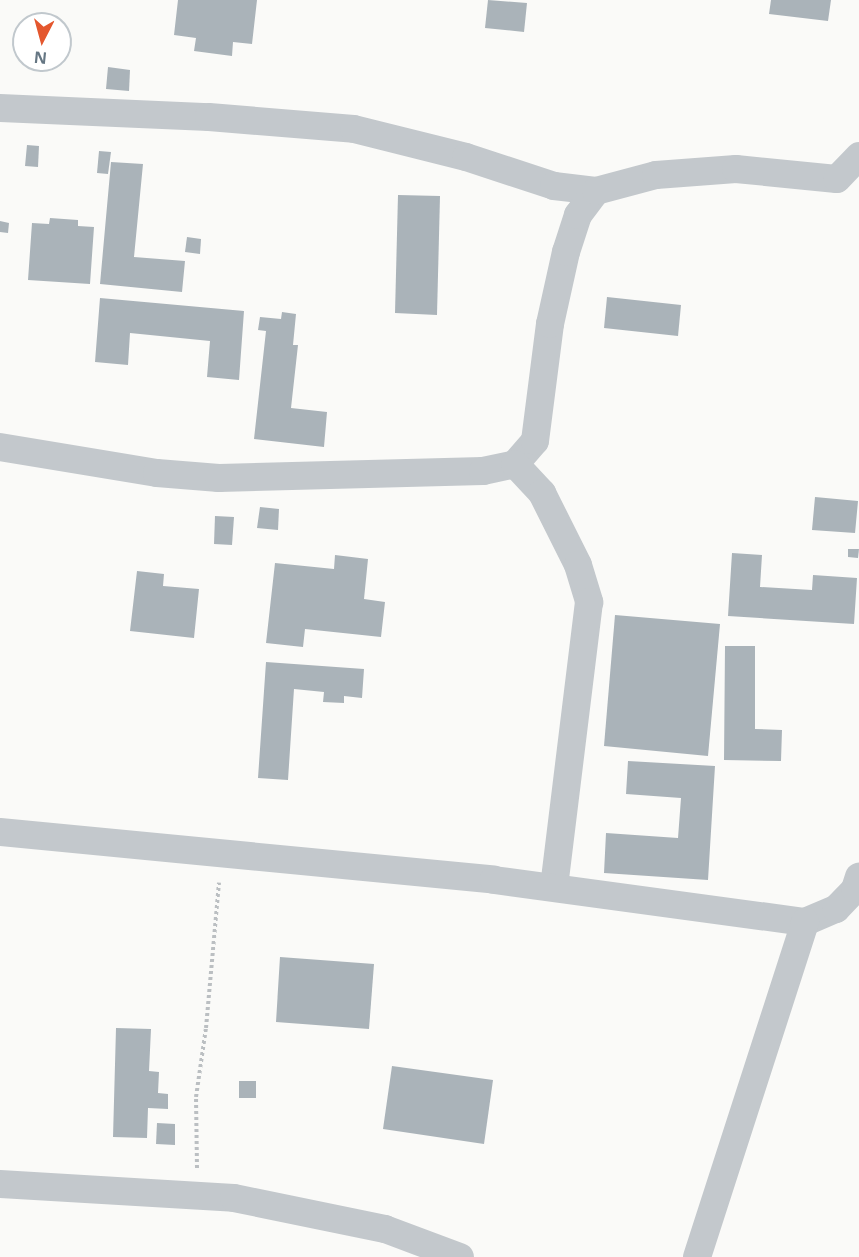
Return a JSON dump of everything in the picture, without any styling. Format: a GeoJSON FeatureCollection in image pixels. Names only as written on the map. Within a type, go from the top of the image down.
{"type":"FeatureCollection","features":[{"type":"Feature","properties":{"kind":"street"},"geometry":{"type":"LineString","coordinates":[[0,108],[209,117],[354,129],[466,157],[554,186],[596,191],[656,175],[736,169],[837,179],[859,156]]}},
{"type":"Feature","properties":{"kind":"street"},"geometry":{"type":"LineString","coordinates":[[0,447],[157,473],[219,477],[483,471],[515,464],[535,441],[550,324],[566,252],[578,215],[596,191]]}},
{"type":"Feature","properties":{"kind":"street"},"geometry":{"type":"LineString","coordinates":[[515,464],[542,493],[578,565],[589,602],[554,887]]}},
{"type":"Feature","properties":{"kind":"street"},"geometry":{"type":"LineString","coordinates":[[0,832],[554,887],[805,922],[836,909],[855,889],[859,877]]}},
{"type":"Feature","properties":{"kind":"street"},"geometry":{"type":"LineString","coordinates":[[697,1257],[805,922]]}},
{"type":"Feature","properties":{"kind":"street"},"geometry":{"type":"LineString","coordinates":[[0,1184],[198,1193],[385,1229],[460,1257]]}},
{"type":"Feature","properties":{"kind":"path"},"geometry":{"type":"LineString","coordinates":[[198,1193],[196,1097],[206,1028],[213,923],[224,854]]}},
{"type":"Feature","properties":{"kind":"building"},"geometry":{"type":"Polygon","coordinates":[[[178,0],[257,0],[252,44],[233,42],[232,56],[194,51],[196,38],[174,35],[178,0]]]}},
{"type":"Feature","properties":{"kind":"building"},"geometry":{"type":"Polygon","coordinates":[[[488,0],[527,3],[524,32],[485,28],[488,0]]]}},
{"type":"Feature","properties":{"kind":"building"},"geometry":{"type":"Polygon","coordinates":[[[771,0],[831,0],[828,21],[769,14],[771,0]]]}},
{"type":"Feature","properties":{"kind":"building"},"geometry":{"type":"Polygon","coordinates":[[[108,67],[130,70],[129,91],[106,89],[108,67]]]}},
{"type":"Feature","properties":{"kind":"building"},"geometry":{"type":"Polygon","coordinates":[[[27,145],[39,146],[38,167],[25,166],[27,145]]]}},
{"type":"Feature","properties":{"kind":"building"},"geometry":{"type":"Polygon","coordinates":[[[99,151],[111,152],[108,174],[97,173],[99,151]]]}},
{"type":"Feature","properties":{"kind":"building"},"geometry":{"type":"Polygon","coordinates":[[[111,162],[143,164],[134,257],[185,261],[182,292],[100,284],[111,162]]]}},
{"type":"Feature","properties":{"kind":"building"},"geometry":{"type":"Polygon","coordinates":[[[398,195],[440,196],[437,315],[395,313],[398,195]]]}},
{"type":"Feature","properties":{"kind":"building"},"geometry":{"type":"Polygon","coordinates":[[[50,218],[78,220],[78,226],[94,227],[90,284],[28,280],[32,223],[49,224],[50,218]]]}},
{"type":"Feature","properties":{"kind":"building"},"geometry":{"type":"Polygon","coordinates":[[[0,221],[9,223],[8,233],[0,232],[0,221]]]}},
{"type":"Feature","properties":{"kind":"building"},"geometry":{"type":"Polygon","coordinates":[[[187,237],[201,239],[200,254],[185,252],[187,237]]]}},
{"type":"Feature","properties":{"kind":"building"},"geometry":{"type":"Polygon","coordinates":[[[607,297],[681,305],[678,336],[604,328],[607,297]]]}},
{"type":"Feature","properties":{"kind":"building"},"geometry":{"type":"Polygon","coordinates":[[[100,298],[244,311],[239,380],[207,377],[210,341],[130,333],[128,365],[95,362],[100,298]]]}},
{"type":"Feature","properties":{"kind":"building"},"geometry":{"type":"Polygon","coordinates":[[[282,312],[296,314],[293,345],[298,345],[291,408],[327,412],[324,447],[254,439],[266,331],[258,330],[260,317],[281,319],[282,312]]]}},
{"type":"Feature","properties":{"kind":"building"},"geometry":{"type":"Polygon","coordinates":[[[815,497],[858,501],[855,533],[812,530],[815,497]]]}},
{"type":"Feature","properties":{"kind":"building"},"geometry":{"type":"Polygon","coordinates":[[[260,507],[279,509],[278,530],[257,528],[260,507]]]}},
{"type":"Feature","properties":{"kind":"building"},"geometry":{"type":"Polygon","coordinates":[[[215,516],[234,517],[232,545],[214,544],[215,516]]]}},
{"type":"Feature","properties":{"kind":"building"},"geometry":{"type":"Polygon","coordinates":[[[848,549],[859,549],[858,558],[848,557],[848,549]]]}},
{"type":"Feature","properties":{"kind":"building"},"geometry":{"type":"Polygon","coordinates":[[[732,553],[762,555],[760,587],[812,590],[813,575],[857,578],[854,624],[728,616],[732,553]]]}},
{"type":"Feature","properties":{"kind":"building"},"geometry":{"type":"Polygon","coordinates":[[[335,555],[368,559],[364,599],[385,602],[381,637],[305,629],[303,647],[266,643],[275,563],[334,569],[335,555]]]}},
{"type":"Feature","properties":{"kind":"building"},"geometry":{"type":"Polygon","coordinates":[[[137,571],[164,574],[163,586],[199,589],[194,638],[130,631],[137,571]]]}},
{"type":"Feature","properties":{"kind":"building"},"geometry":{"type":"Polygon","coordinates":[[[615,615],[720,624],[708,756],[604,746],[615,615]]]}},
{"type":"Feature","properties":{"kind":"building"},"geometry":{"type":"Polygon","coordinates":[[[725,646],[755,646],[755,729],[782,730],[781,761],[724,760],[725,646]]]}},
{"type":"Feature","properties":{"kind":"building"},"geometry":{"type":"Polygon","coordinates":[[[266,662],[364,669],[362,698],[344,696],[344,703],[323,702],[324,692],[294,689],[288,780],[258,778],[266,662]]]}},
{"type":"Feature","properties":{"kind":"building"},"geometry":{"type":"Polygon","coordinates":[[[628,761],[715,766],[708,880],[604,873],[606,833],[678,838],[681,798],[626,794],[628,761]]]}},
{"type":"Feature","properties":{"kind":"building"},"geometry":{"type":"Polygon","coordinates":[[[280,957],[374,964],[369,1029],[276,1022],[280,957]]]}},
{"type":"Feature","properties":{"kind":"building"},"geometry":{"type":"Polygon","coordinates":[[[116,1028],[151,1029],[149,1071],[159,1072],[158,1093],[168,1094],[168,1109],[148,1108],[147,1138],[113,1137],[116,1028]]]}},
{"type":"Feature","properties":{"kind":"building"},"geometry":{"type":"Polygon","coordinates":[[[392,1066],[493,1080],[484,1144],[383,1129],[392,1066]]]}},
{"type":"Feature","properties":{"kind":"building"},"geometry":{"type":"Polygon","coordinates":[[[239,1081],[256,1081],[256,1098],[239,1098],[239,1081]]]}},
{"type":"Feature","properties":{"kind":"building"},"geometry":{"type":"Polygon","coordinates":[[[157,1123],[175,1124],[175,1145],[156,1144],[157,1123]]]}}]}
